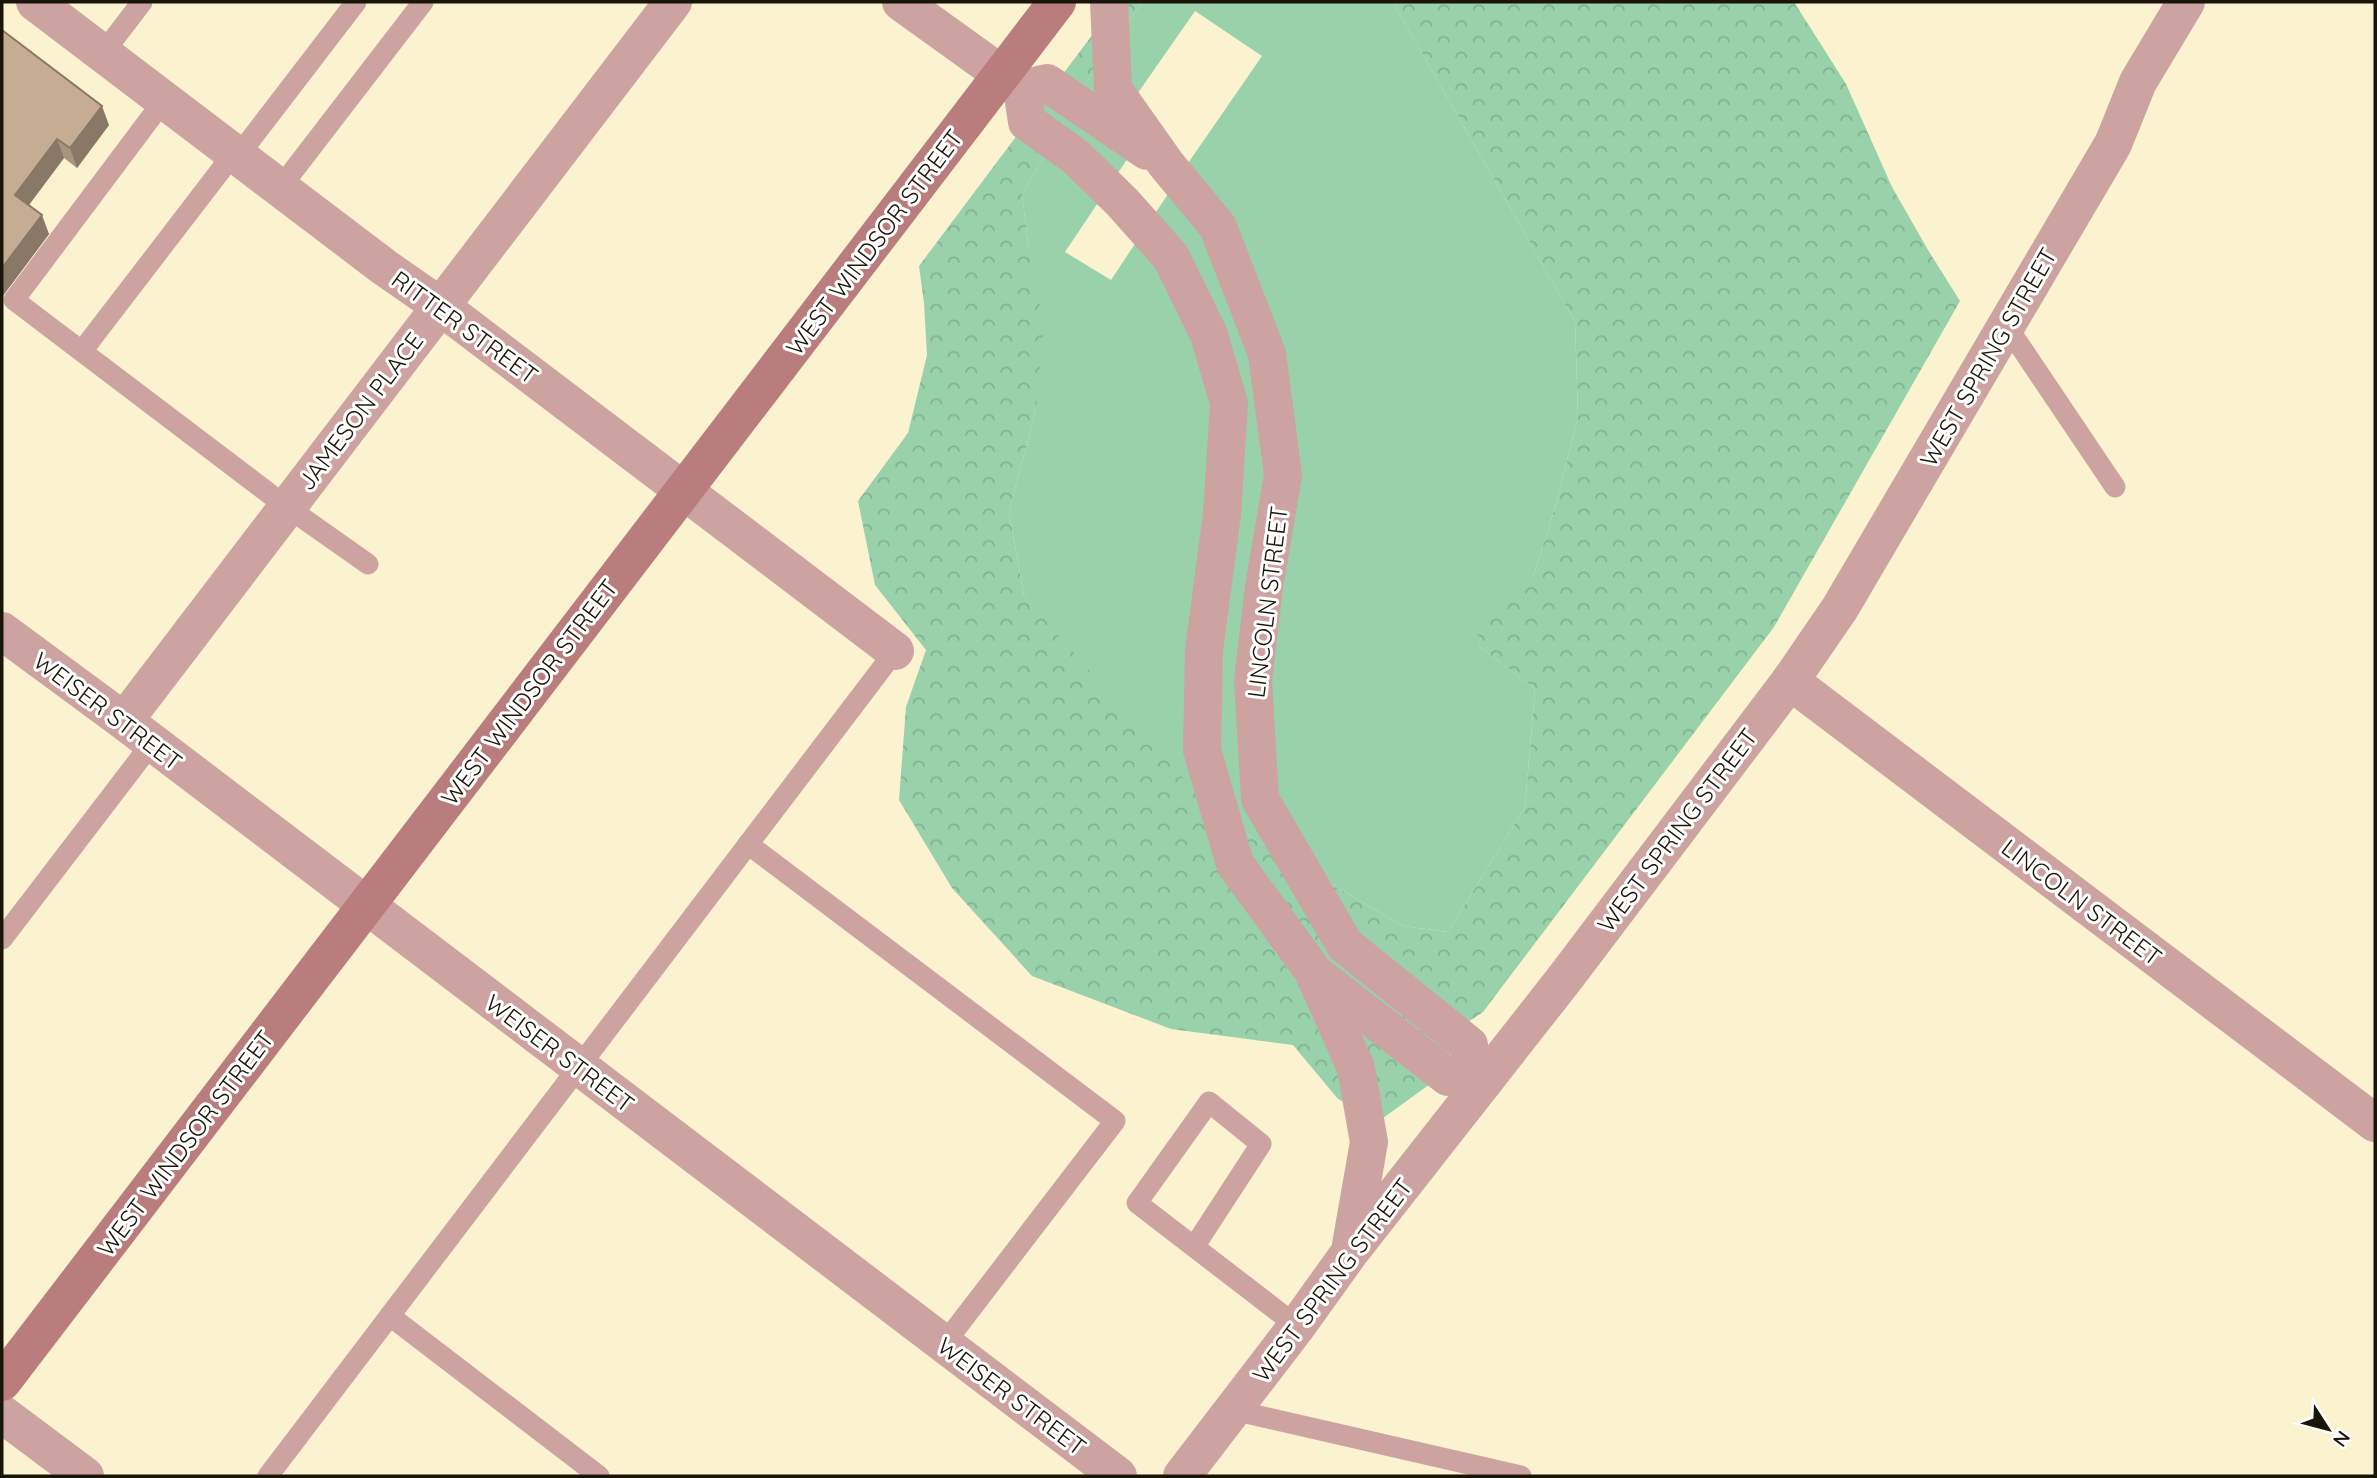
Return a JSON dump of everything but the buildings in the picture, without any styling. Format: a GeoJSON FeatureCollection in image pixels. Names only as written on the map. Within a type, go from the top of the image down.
{"type":"FeatureCollection","features":[{"type":"Feature","properties":{"kind":"main road","name":"WEST WINDSOR STREET"},"geometry":{"type":"LineString","coordinates":[[2,1382],[911,195],[1011,82],[1057,2]]}},
{"type":"Feature","properties":{"kind":"street","name":"RITTER STREET"},"geometry":{"type":"LineString","coordinates":[[35,2],[895,651]]}},
{"type":"Feature","properties":{"kind":"street","name":"JAMESON PLACE"},"geometry":{"type":"LineString","coordinates":[[138,732],[287,507],[673,2]]}},
{"type":"Feature","properties":{"kind":"street"},"geometry":{"type":"LineString","coordinates":[[901,2],[1011,82],[1027,122],[1076,158],[1122,202],[1171,257],[1209,335],[1229,403],[1222,514],[1204,650],[1202,750],[1235,864],[1313,971],[1356,1068],[1370,1142],[1350,1252]]}},
{"type":"Feature","properties":{"kind":"street","name":"LINCOLN STREET"},"geometry":{"type":"LineString","coordinates":[[1109,2],[1114,89],[1166,164],[1218,227],[1267,354],[1283,475],[1264,587],[1253,680],[1260,799],[1345,945],[1469,1045],[1479,1075]]}},
{"type":"Feature","properties":{"kind":"street","name":"WEST SPRING STREET"},"geometry":{"type":"LineString","coordinates":[[1182,1476],[1297,1326],[1479,1075],[1566,978],[1790,681],[1840,608],[2113,144],[2138,82],[2186,2]]}},
{"type":"Feature","properties":{"kind":"street","name":"LINCOLN STREET"},"geometry":{"type":"LineString","coordinates":[[1011,82],[1047,83],[1166,164]]}},
{"type":"Feature","properties":{"kind":"street","name":"WEISER STREET"},"geometry":{"type":"LineString","coordinates":[[2,631],[1118,1476]]}},
{"type":"Feature","properties":{"kind":"street","name":"LINCOLN STREET"},"geometry":{"type":"LineString","coordinates":[[1790,681],[2375,1123]]}},
{"type":"Feature","properties":{"kind":"street"},"geometry":{"type":"LineString","coordinates":[[1313,971],[1448,1077],[1479,1075]]}},
{"type":"Feature","properties":{"kind":"street"},"geometry":{"type":"LineString","coordinates":[[2,1413],[85,1476]]}},
{"type":"Feature","properties":{"kind":"lane"},"geometry":{"type":"LineString","coordinates":[[103,53],[142,2]]}},
{"type":"Feature","properties":{"kind":"lane"},"geometry":{"type":"LineString","coordinates":[[82,351],[225,166],[238,156],[356,2]]}},
{"type":"Feature","properties":{"kind":"lane"},"geometry":{"type":"LineString","coordinates":[[279,188],[423,2]]}},
{"type":"Feature","properties":{"kind":"lane"},"geometry":{"type":"LineString","coordinates":[[164,100],[15,300],[287,507],[368,564]]}},
{"type":"Feature","properties":{"kind":"lane"},"geometry":{"type":"LineString","coordinates":[[2006,326],[2115,487]]}},
{"type":"Feature","properties":{"kind":"lane"},"geometry":{"type":"LineString","coordinates":[[268,1476],[895,651]]}},
{"type":"Feature","properties":{"kind":"lane"},"geometry":{"type":"LineString","coordinates":[[2,939],[138,732]]}},
{"type":"Feature","properties":{"kind":"lane"},"geometry":{"type":"LineString","coordinates":[[748,844],[1115,1121],[944,1344]]}},
{"type":"Feature","properties":{"kind":"lane"},"geometry":{"type":"LineString","coordinates":[[1194,1247],[1261,1144],[1209,1102],[1137,1203],[1194,1247],[1297,1326]]}},
{"type":"Feature","properties":{"kind":"lane"},"geometry":{"type":"LineString","coordinates":[[390,1316],[599,1476]]}},
{"type":"Feature","properties":{"kind":"lane"},"geometry":{"type":"LineString","coordinates":[[1233,1410],[1521,1476]]}},
{"type":"Feature","properties":{"kind":"green space"},"geometry":{"type":"Polygon","coordinates":[[[1117,2],[1142,2],[1084,86],[1022,195],[1029,250],[1044,327],[1036,409],[1009,512],[1024,596],[1217,817],[1403,926],[1448,932],[1525,807],[1535,689],[1480,647],[1477,628],[1534,574],[1554,511],[1578,418],[1575,322],[1393,2],[1794,2],[1846,84],[1892,187],[1960,301],[1774,627],[1483,1012],[1462,1026],[1441,1076],[1379,1121],[1338,1099],[1293,1045],[1171,1029],[1032,976],[952,888],[899,800],[906,707],[926,650],[875,585],[858,501],[908,433],[927,355],[919,266],[1117,2]]]}},
{"type":"Feature","properties":{"kind":"green space"},"geometry":{"type":"Polygon","coordinates":[[[1142,2],[1393,2],[1575,322],[1578,418],[1554,511],[1534,574],[1478,628],[1480,647],[1535,689],[1525,807],[1448,932],[1403,926],[1217,817],[1100,688],[1024,596],[1009,512],[1036,409],[1029,250],[1022,195],[1084,86],[1142,2]],[[1195,11],[1117,123],[1184,169],[1262,56],[1195,11]],[[1130,155],[1065,252],[1111,280],[1174,185],[1130,155]]]}}]}
